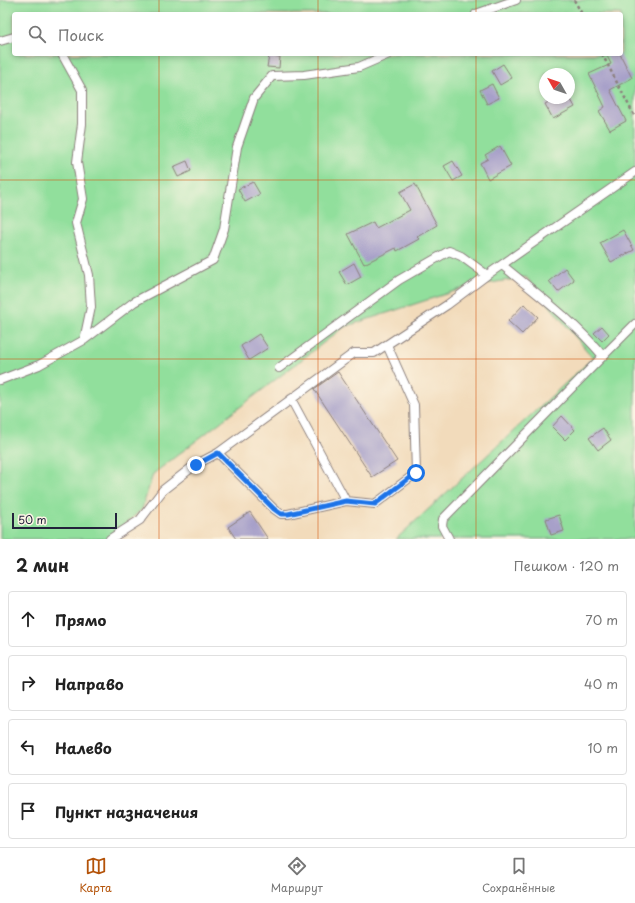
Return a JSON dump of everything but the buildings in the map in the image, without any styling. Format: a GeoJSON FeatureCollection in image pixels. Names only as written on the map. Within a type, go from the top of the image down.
{"type":"FeatureCollection","features":[{"type":"Feature","properties":{"kind":"lane"},"geometry":{"type":"LineString","coordinates":[[482,12],[516,0]]}},
{"type":"Feature","properties":{"kind":"lane"},"geometry":{"type":"LineString","coordinates":[[0,41],[12,38]]}},
{"type":"Feature","properties":{"kind":"lane"},"geometry":{"type":"LineString","coordinates":[[63,56],[82,90],[82,124],[77,162],[83,199],[76,224],[89,275],[91,307],[84,340]]}},
{"type":"Feature","properties":{"kind":"lane"},"geometry":{"type":"LineString","coordinates":[[0,380],[40,365],[84,340],[134,302],[214,260],[224,229],[237,147],[254,98],[272,76],[304,75],[359,67],[384,56]]}},
{"type":"Feature","properties":{"kind":"lane"},"geometry":{"type":"LineString","coordinates":[[110,539],[140,520],[163,490],[196,465],[218,453],[354,353],[374,353],[387,345],[447,305],[502,264],[635,172]]}},
{"type":"Feature","properties":{"kind":"lane"},"geometry":{"type":"LineString","coordinates":[[279,368],[399,280],[449,251],[461,256],[487,275]]}},
{"type":"Feature","properties":{"kind":"lane"},"geometry":{"type":"LineString","coordinates":[[502,264],[551,305],[594,345],[603,356]]}},
{"type":"Feature","properties":{"kind":"lane"},"geometry":{"type":"LineString","coordinates":[[449,539],[442,526],[443,519],[635,324]]}},
{"type":"Feature","properties":{"kind":"lane"},"geometry":{"type":"LineString","coordinates":[[218,453],[274,509],[281,514],[288,514],[346,501],[375,504],[416,473],[414,405],[387,345]]}},
{"type":"Feature","properties":{"kind":"lane"},"geometry":{"type":"LineString","coordinates":[[291,399],[346,501]]}},
{"type":"Feature","properties":{"kind":"path"},"geometry":{"type":"LineString","coordinates":[[574,0],[581,12]]}},
{"type":"Feature","properties":{"kind":"path"},"geometry":{"type":"LineString","coordinates":[[603,56],[635,116]]}},
{"type":"Feature","properties":{"kind":"green space"},"geometry":{"type":"Polygon","coordinates":[[[0,0],[635,0],[635,539],[396,539],[593,358],[526,277],[467,287],[344,327],[153,474],[142,509],[110,538],[0,539],[0,0]]]}},
{"type":"Feature","properties":{"kind":"route"},"geometry":{"type":"LineString","coordinates":[[196,465],[218,453],[274,509],[281,514],[288,514],[346,501],[375,504],[416,473]]}}]}
